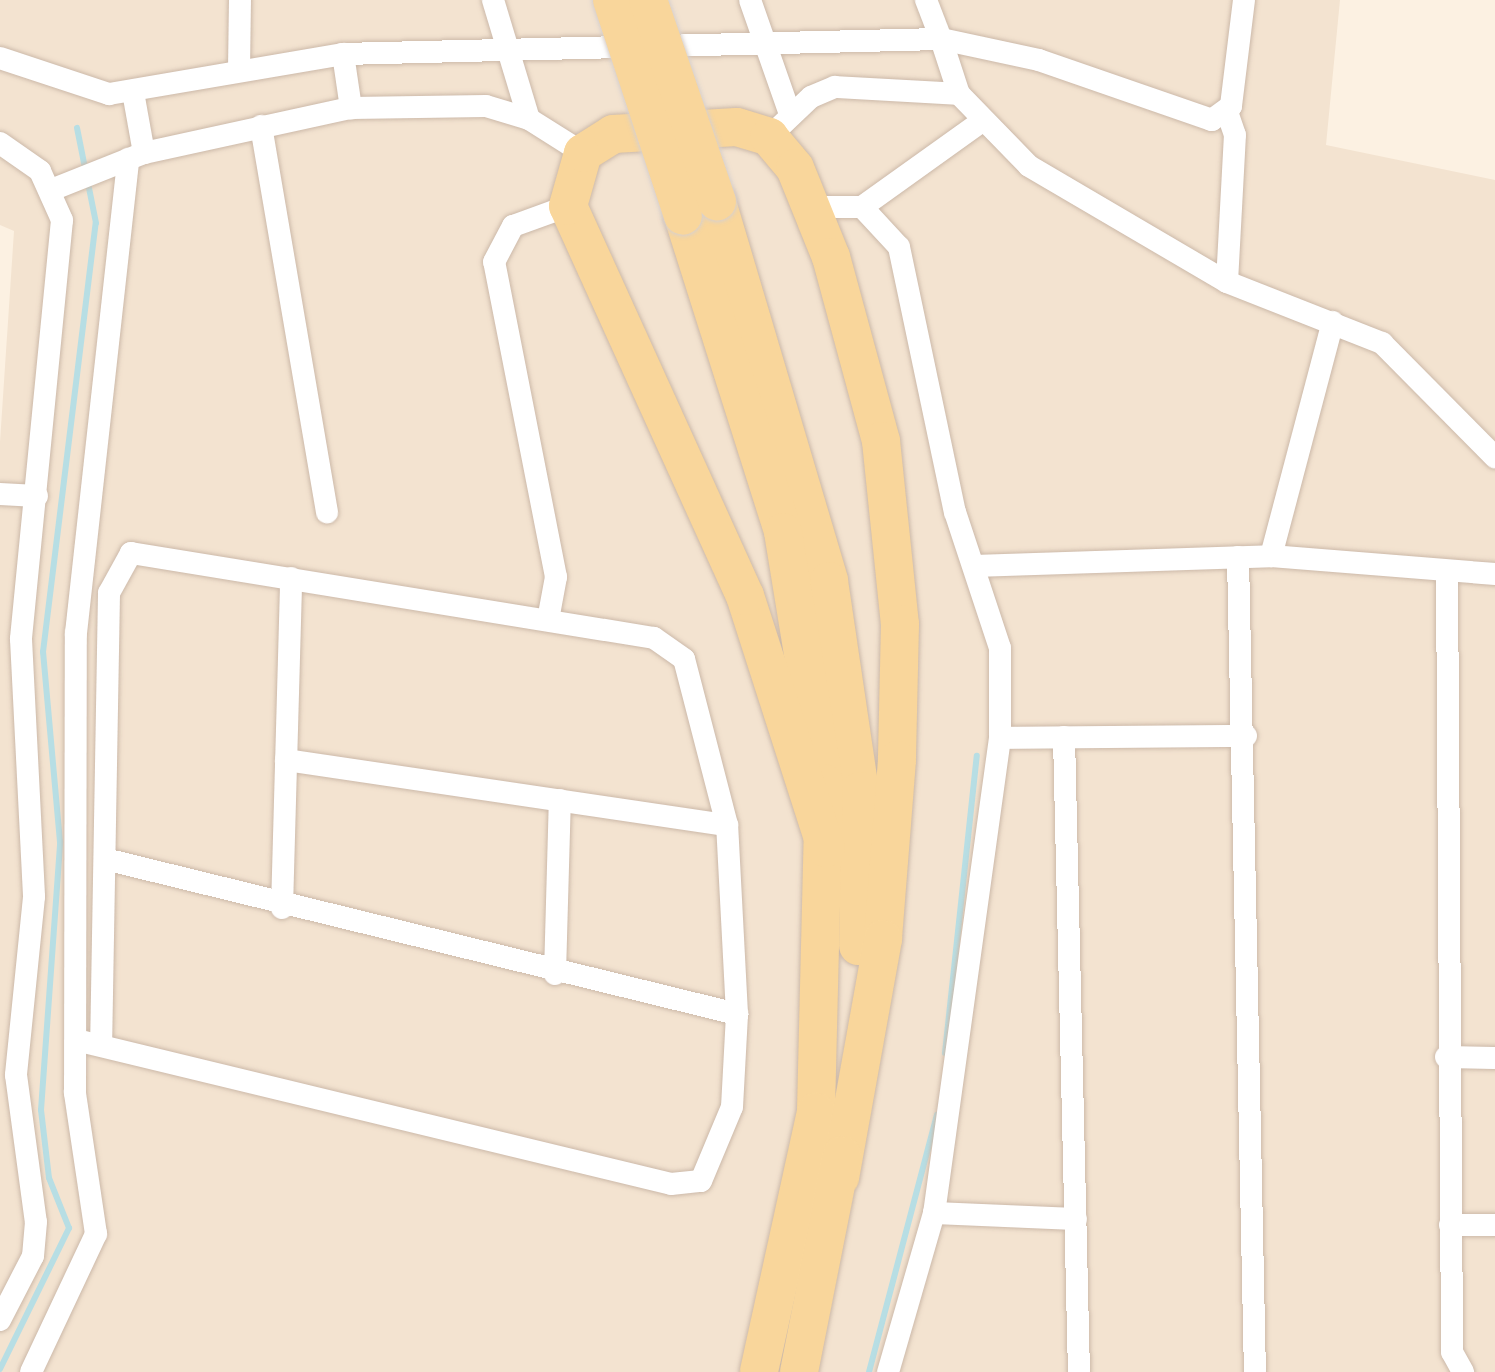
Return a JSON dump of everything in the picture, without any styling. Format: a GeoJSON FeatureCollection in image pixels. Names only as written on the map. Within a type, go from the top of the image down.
{"type":"FeatureCollection","features":[{"type":"Feature","properties":{"kind":"main road"},"geometry":{"type":"LineString","coordinates":[[612,0],[700,209],[819,528],[853,714],[860,914],[840,1177]]}},
{"type":"Feature","properties":{"kind":"main road"},"geometry":{"type":"LineString","coordinates":[[648,0],[782,532],[820,740],[826,848],[816,1112],[760,1372]]}},
{"type":"Feature","properties":{"kind":"main road"},"geometry":{"type":"LineString","coordinates":[[799,1372],[840,1177],[883,938],[900,624],[881,441],[814,207],[779,126],[664,124],[613,134],[583,153],[568,206],[745,596],[826,848]]}},
{"type":"Feature","properties":{"kind":"street"},"geometry":{"type":"LineString","coordinates":[[239,70],[240,0]]}},
{"type":"Feature","properties":{"kind":"street"},"geometry":{"type":"LineString","coordinates":[[493,0],[529,118]]}},
{"type":"Feature","properties":{"kind":"street"},"geometry":{"type":"LineString","coordinates":[[750,0],[765,46],[779,126],[835,87],[957,87]]}},
{"type":"Feature","properties":{"kind":"street"},"geometry":{"type":"LineString","coordinates":[[926,0],[957,87],[982,122],[1108,220],[1228,282],[1333,322],[1403,358],[1495,457]]}},
{"type":"Feature","properties":{"kind":"street"},"geometry":{"type":"LineString","coordinates":[[1228,282],[1235,135],[1228,112],[1244,0]]}},
{"type":"Feature","properties":{"kind":"street"},"geometry":{"type":"LineString","coordinates":[[61,186],[239,70],[343,54],[513,61],[765,46],[943,43],[1069,69],[1196,120],[1228,112]]}},
{"type":"Feature","properties":{"kind":"street"},"geometry":{"type":"LineString","coordinates":[[343,54],[351,108]]}},
{"type":"Feature","properties":{"kind":"street"},"geometry":{"type":"LineString","coordinates":[[0,58],[78,90],[133,136],[260,126],[351,108],[486,106],[529,118],[583,153]]}},
{"type":"Feature","properties":{"kind":"street"},"geometry":{"type":"LineString","coordinates":[[814,207],[862,206],[982,122]]}},
{"type":"Feature","properties":{"kind":"street"},"geometry":{"type":"LineString","coordinates":[[260,126],[327,512]]}},
{"type":"Feature","properties":{"kind":"street"},"geometry":{"type":"LineString","coordinates":[[30,1372],[96,1234],[77,1130],[78,600],[133,136]]}},
{"type":"Feature","properties":{"kind":"street"},"geometry":{"type":"LineString","coordinates":[[0,143],[61,186]]}},
{"type":"Feature","properties":{"kind":"street"},"geometry":{"type":"LineString","coordinates":[[0,1320],[33,1256],[36,1222],[16,1075],[34,897],[20,639],[60,291],[61,186]]}},
{"type":"Feature","properties":{"kind":"street"},"geometry":{"type":"LineString","coordinates":[[548,620],[556,577],[494,262],[513,226],[568,206]]}},
{"type":"Feature","properties":{"kind":"street"},"geometry":{"type":"LineString","coordinates":[[862,206],[899,246],[974,566],[1000,648],[1000,738],[934,1212],[888,1372]]}},
{"type":"Feature","properties":{"kind":"street"},"geometry":{"type":"LineString","coordinates":[[1272,556],[1333,322]]}},
{"type":"Feature","properties":{"kind":"street"},"geometry":{"type":"LineString","coordinates":[[0,494],[36,496]]}},
{"type":"Feature","properties":{"kind":"street"},"geometry":{"type":"LineString","coordinates":[[76,1040],[687,1185],[711,1170],[732,1107],[736,1014],[727,825],[684,659],[654,638],[146,550],[118,564],[109,592],[108,860],[101,1044]]}},
{"type":"Feature","properties":{"kind":"street"},"geometry":{"type":"LineString","coordinates":[[974,566],[1272,556],[1495,574]]}},
{"type":"Feature","properties":{"kind":"street"},"geometry":{"type":"LineString","coordinates":[[1238,557],[1246,736],[1255,1372]]}},
{"type":"Feature","properties":{"kind":"street"},"geometry":{"type":"LineString","coordinates":[[1447,573],[1446,1056],[1452,1352],[1464,1372]]}},
{"type":"Feature","properties":{"kind":"street"},"geometry":{"type":"LineString","coordinates":[[282,908],[291,578]]}},
{"type":"Feature","properties":{"kind":"street"},"geometry":{"type":"LineString","coordinates":[[1000,738],[1246,736]]}},
{"type":"Feature","properties":{"kind":"street"},"geometry":{"type":"LineString","coordinates":[[1064,738],[1079,1372]]}},
{"type":"Feature","properties":{"kind":"street"},"geometry":{"type":"LineString","coordinates":[[286,760],[727,825]]}},
{"type":"Feature","properties":{"kind":"street"},"geometry":{"type":"LineString","coordinates":[[554,974],[560,800]]}},
{"type":"Feature","properties":{"kind":"street"},"geometry":{"type":"LineString","coordinates":[[108,860],[282,908],[736,1014]]}},
{"type":"Feature","properties":{"kind":"street"},"geometry":{"type":"LineString","coordinates":[[1446,1056],[1495,1058]]}},
{"type":"Feature","properties":{"kind":"street"},"geometry":{"type":"LineString","coordinates":[[934,1212],[1076,1219]]}},
{"type":"Feature","properties":{"kind":"street"},"geometry":{"type":"LineString","coordinates":[[1450,1224],[1495,1225]]}},
{"type":"Feature","properties":{"kind":"shaded area"},"geometry":{"type":"Polygon","coordinates":[[[0,0],[1340,0],[1326,145],[1495,180],[1495,1372],[0,1372],[0,442],[14,231],[0,225],[0,0]]]}},
{"type":"Feature","properties":{"kind":"waterway"},"geometry":{"type":"LineString","coordinates":[[0,1369],[69,1228],[49,1178],[41,1110],[60,842],[43,652],[96,223],[77,128]]}},
{"type":"Feature","properties":{"kind":"waterway"},"geometry":{"type":"LineString","coordinates":[[945,1053],[977,756]]}},
{"type":"Feature","properties":{"kind":"waterway"},"geometry":{"type":"LineString","coordinates":[[869,1372],[937,1115]]}}]}
